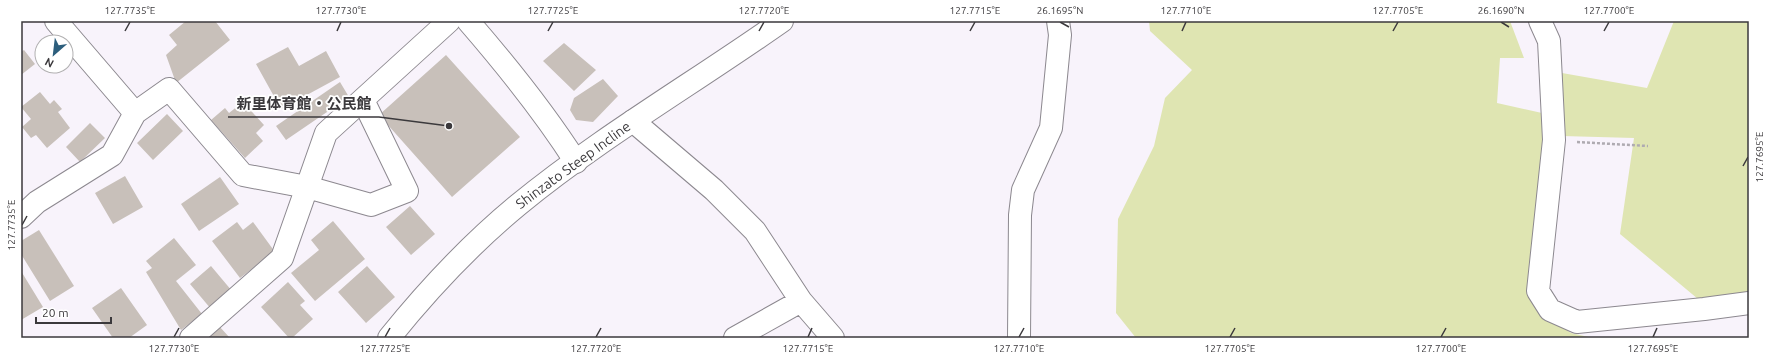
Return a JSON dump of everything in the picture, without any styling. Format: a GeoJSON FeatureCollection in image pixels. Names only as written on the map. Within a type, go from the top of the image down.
{"type":"FeatureCollection","features":[{"type":"Feature","properties":{"kind":"street"},"geometry":{"type":"LineString","coordinates":[[56,21],[135,113]]}},
{"type":"Feature","properties":{"kind":"street"},"geometry":{"type":"LineString","coordinates":[[191,338],[282,258],[326,133],[449,21]]}},
{"type":"Feature","properties":{"kind":"street"},"geometry":{"type":"LineString","coordinates":[[468,21],[515,76],[560,136],[576,162]]}},
{"type":"Feature","properties":{"kind":"street","name":"Shinzato Steep Incline"},"geometry":{"type":"LineString","coordinates":[[389,338],[437,283],[500,221],[520,204],[634,121],[782,21]]}},
{"type":"Feature","properties":{"kind":"street"},"geometry":{"type":"LineString","coordinates":[[1019,338],[1020,215],[1023,190],[1051,128],[1060,35],[1058,21]]}},
{"type":"Feature","properties":{"kind":"street"},"geometry":{"type":"LineString","coordinates":[[1540,21],[1549,41],[1554,140],[1538,291],[1550,310],[1577,322],[1749,303]]}},
{"type":"Feature","properties":{"kind":"street"},"geometry":{"type":"LineString","coordinates":[[21,217],[37,202],[112,154],[135,113],[169,89],[243,175],[307,187],[371,205],[408,191],[363,100]]}},
{"type":"Feature","properties":{"kind":"street"},"geometry":{"type":"LineString","coordinates":[[634,121],[714,190],[755,231],[800,301],[833,338]]}},
{"type":"Feature","properties":{"kind":"street"},"geometry":{"type":"LineString","coordinates":[[735,338],[800,301]]}},
{"type":"Feature","properties":{"kind":"path"},"geometry":{"type":"LineString","coordinates":[[1554,140],[1648,146]]}},
{"type":"Feature","properties":{"kind":"green space"},"geometry":{"type":"Polygon","coordinates":[[[1149,21],[1510,21],[1524,58],[1500,58],[1497,103],[1542,113],[1545,316],[1571,333],[1593,338],[1136,338],[1116,313],[1118,219],[1154,146],[1165,98],[1192,70],[1150,31],[1149,21]]]}},
{"type":"Feature","properties":{"kind":"green space"},"geometry":{"type":"Polygon","coordinates":[[[1674,21],[1749,21],[1749,293],[1698,299],[1620,234],[1634,138],[1562,136],[1562,73],[1647,88],[1674,21]]]}},
{"type":"Feature","properties":{"kind":"building"},"geometry":{"type":"Polygon","coordinates":[[[186,21],[215,21],[230,40],[176,83],[166,55],[177,45],[169,35],[186,21]]]}},
{"type":"Feature","properties":{"kind":"building"},"geometry":{"type":"Polygon","coordinates":[[[564,43],[596,70],[574,91],[543,61],[564,43]]]}},
{"type":"Feature","properties":{"kind":"building"},"geometry":{"type":"Polygon","coordinates":[[[288,47],[299,66],[326,51],[340,77],[281,109],[256,64],[288,47]]]}},
{"type":"Feature","properties":{"kind":"building"},"geometry":{"type":"Polygon","coordinates":[[[24,50],[34,65],[21,75],[21,52],[24,50]]]}},
{"type":"Feature","properties":{"kind":"building"},"geometry":{"type":"Polygon","coordinates":[[[446,55],[520,137],[452,197],[379,115],[446,55]]]}},
{"type":"Feature","properties":{"kind":"building"},"geometry":{"type":"Polygon","coordinates":[[[603,79],[618,96],[593,122],[576,120],[570,110],[574,98],[603,79]]]}},
{"type":"Feature","properties":{"kind":"building"},"geometry":{"type":"Polygon","coordinates":[[[340,82],[349,97],[286,140],[276,126],[340,82]]]}},
{"type":"Feature","properties":{"kind":"building"},"geometry":{"type":"Polygon","coordinates":[[[40,92],[50,104],[54,100],[62,109],[58,112],[70,128],[47,148],[36,135],[31,138],[22,127],[31,119],[21,107],[40,92]]]}},
{"type":"Feature","properties":{"kind":"building"},"geometry":{"type":"Polygon","coordinates":[[[243,102],[264,125],[256,133],[263,141],[245,158],[211,120],[225,108],[229,113],[243,102]]]}},
{"type":"Feature","properties":{"kind":"building"},"geometry":{"type":"Polygon","coordinates":[[[167,114],[183,131],[153,160],[137,143],[167,114]]]}},
{"type":"Feature","properties":{"kind":"building"},"geometry":{"type":"Polygon","coordinates":[[[90,123],[105,138],[80,162],[66,147],[90,123]]]}},
{"type":"Feature","properties":{"kind":"building"},"geometry":{"type":"Polygon","coordinates":[[[125,176],[143,207],[113,224],[95,193],[125,176]]]}},
{"type":"Feature","properties":{"kind":"building"},"geometry":{"type":"Polygon","coordinates":[[[220,177],[239,204],[199,231],[181,204],[220,177]]]}},
{"type":"Feature","properties":{"kind":"building"},"geometry":{"type":"Polygon","coordinates":[[[410,206],[435,234],[411,255],[386,227],[410,206]]]}},
{"type":"Feature","properties":{"kind":"building"},"geometry":{"type":"Polygon","coordinates":[[[333,221],[365,259],[315,301],[291,273],[319,250],[311,240],[333,221]]]}},
{"type":"Feature","properties":{"kind":"building"},"geometry":{"type":"Polygon","coordinates":[[[237,222],[243,230],[253,222],[275,252],[240,278],[212,241],[237,222]]]}},
{"type":"Feature","properties":{"kind":"building"},"geometry":{"type":"Polygon","coordinates":[[[39,230],[74,286],[50,301],[21,254],[21,241],[39,230]]]}},
{"type":"Feature","properties":{"kind":"building"},"geometry":{"type":"Polygon","coordinates":[[[174,238],[196,265],[176,281],[202,314],[181,330],[146,272],[152,268],[146,261],[174,238]]]}},
{"type":"Feature","properties":{"kind":"building"},"geometry":{"type":"Polygon","coordinates":[[[211,266],[232,291],[211,309],[190,284],[211,266]]]}},
{"type":"Feature","properties":{"kind":"building"},"geometry":{"type":"Polygon","coordinates":[[[367,266],[395,297],[366,323],[338,292],[367,266]]]}},
{"type":"Feature","properties":{"kind":"building"},"geometry":{"type":"Polygon","coordinates":[[[21,271],[43,307],[21,320],[21,271]]]}},
{"type":"Feature","properties":{"kind":"building"},"geometry":{"type":"Polygon","coordinates":[[[288,282],[305,301],[300,305],[313,319],[292,338],[289,338],[261,307],[288,282]]]}},
{"type":"Feature","properties":{"kind":"building"},"geometry":{"type":"Polygon","coordinates":[[[121,288],[147,325],[129,338],[113,338],[92,308],[121,288]]]}},
{"type":"Feature","properties":{"kind":"building"},"geometry":{"type":"Polygon","coordinates":[[[219,326],[230,338],[206,338],[219,326]]]}},
{"type":"Feature","properties":{"kind":"place","name":"新里体育館・公民館"},"geometry":{"type":"Point","coordinates":[449,126]}}]}
